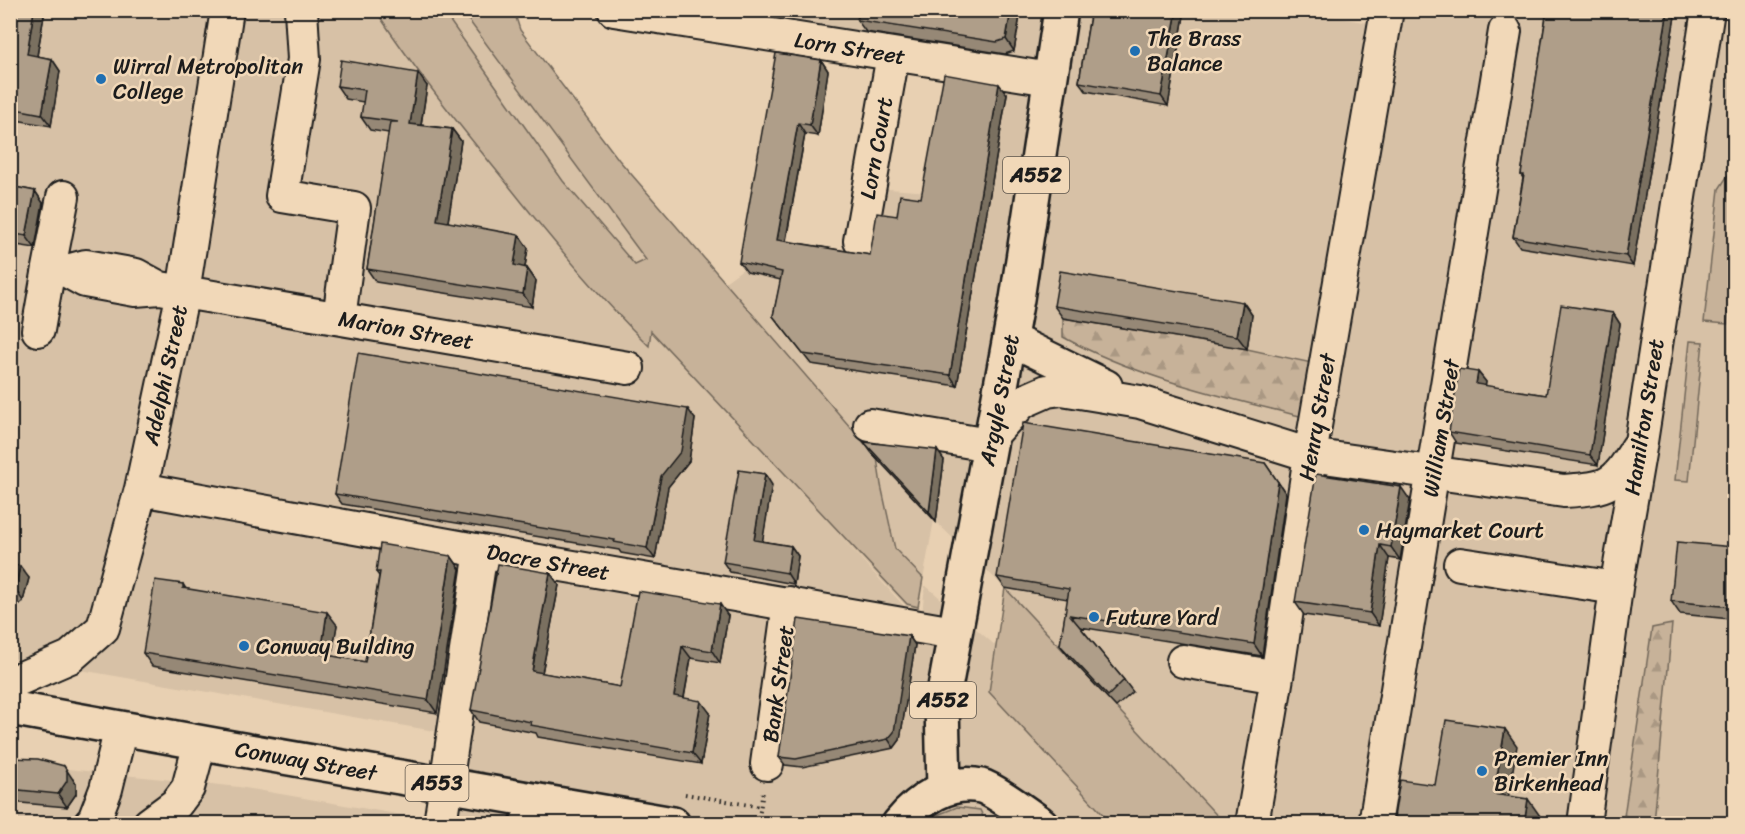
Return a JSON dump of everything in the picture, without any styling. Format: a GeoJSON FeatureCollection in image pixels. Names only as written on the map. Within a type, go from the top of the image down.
{"type":"FeatureCollection","features":[{"type":"Feature","properties":{"kind":"main road","name":"Argyle Street"},"geometry":{"type":"LineString","coordinates":[[944,789],[942,704],[1010,339],[1061,10]]}},
{"type":"Feature","properties":{"kind":"main road","name":"Conway Street"},"geometry":{"type":"LineString","coordinates":[[14,704],[121,728],[447,785],[534,813],[673,824]]}},
{"type":"Feature","properties":{"kind":"main road"},"geometry":{"type":"LineString","coordinates":[[899,824],[927,798],[944,789],[964,785],[983,787],[1007,810],[1041,824]]}},
{"type":"Feature","properties":{"kind":"street","name":"Adelphi Street"},"geometry":{"type":"LineString","coordinates":[[14,704],[103,628],[141,489],[172,290],[227,10]]}},
{"type":"Feature","properties":{"kind":"street"},"geometry":{"type":"LineString","coordinates":[[301,10],[304,59],[282,196],[354,208],[339,318]]}},
{"type":"Feature","properties":{"kind":"street","name":"Lorn Street"},"geometry":{"type":"LineString","coordinates":[[614,10],[1050,79]]}},
{"type":"Feature","properties":{"kind":"street","name":"Henry Street"},"geometry":{"type":"LineString","coordinates":[[1252,824],[1310,455],[1387,10]]}},
{"type":"Feature","properties":{"kind":"street","name":"Hamilton Street"},"geometry":{"type":"LineString","coordinates":[[1584,824],[1616,588],[1708,10]]}},
{"type":"Feature","properties":{"kind":"street","name":"William Street"},"geometry":{"type":"LineString","coordinates":[[1375,824],[1505,32]]}},
{"type":"Feature","properties":{"kind":"street","name":"Lorn Court"},"geometry":{"type":"LineString","coordinates":[[860,241],[893,55]]}},
{"type":"Feature","properties":{"kind":"street"},"geometry":{"type":"LineString","coordinates":[[38,330],[58,269],[63,196]]}},
{"type":"Feature","properties":{"kind":"street","name":"Marion Street"},"geometry":{"type":"LineString","coordinates":[[58,269],[85,281],[135,290],[172,290],[628,368]]}},
{"type":"Feature","properties":{"kind":"street"},"geometry":{"type":"LineString","coordinates":[[1010,339],[1140,402]]}},
{"type":"Feature","properties":{"kind":"street"},"geometry":{"type":"LineString","coordinates":[[870,425],[990,440],[1022,402],[1062,389],[1085,391],[1140,402],[1310,455],[1564,491],[1590,489],[1607,484],[1621,474],[1641,442]]}},
{"type":"Feature","properties":{"kind":"street","name":"Dacre Street"},"geometry":{"type":"LineString","coordinates":[[141,489],[481,551],[789,603],[957,623]]}},
{"type":"Feature","properties":{"kind":"street"},"geometry":{"type":"LineString","coordinates":[[440,824],[481,551]]}},
{"type":"Feature","properties":{"kind":"street"},"geometry":{"type":"LineString","coordinates":[[1460,564],[1616,588]]}},
{"type":"Feature","properties":{"kind":"street","name":"Bank Street"},"geometry":{"type":"LineString","coordinates":[[767,764],[789,603]]}},
{"type":"Feature","properties":{"kind":"street"},"geometry":{"type":"LineString","coordinates":[[1183,661],[1277,676]]}},
{"type":"Feature","properties":{"kind":"street"},"geometry":{"type":"LineString","coordinates":[[90,824],[94,820],[106,789],[121,728]]}},
{"type":"Feature","properties":{"kind":"street"},"geometry":{"type":"LineString","coordinates":[[149,824],[176,804],[188,788],[200,742]]}},
{"type":"Feature","properties":{"kind":"shaded area"},"geometry":{"type":"Polygon","coordinates":[[[1298,10],[1384,26],[1387,10],[1734,11],[1734,823],[451,823],[484,554],[920,634],[925,585],[996,646],[1005,588],[934,520],[918,607],[906,606],[838,534],[905,607],[918,608],[916,627],[477,546],[446,733],[11,658],[10,11],[514,11],[520,30],[619,160],[725,282],[747,266],[863,263],[875,188],[930,192],[954,65],[614,11],[1298,10]]]}},
{"type":"Feature","properties":{"kind":"shaded area"},"geometry":{"type":"Polygon","coordinates":[[[10,760],[38,766],[239,787],[449,823],[11,823],[10,760]]]}},
{"type":"Feature","properties":{"kind":"green space"},"geometry":{"type":"Polygon","coordinates":[[[376,11],[443,11],[563,181],[635,265],[646,260],[462,11],[514,11],[520,30],[619,160],[877,458],[895,549],[923,578],[918,607],[907,604],[651,331],[649,346],[611,307],[557,245],[455,119],[376,11]]]}},
{"type":"Feature","properties":{"kind":"green space"},"geometry":{"type":"Polygon","coordinates":[[[1734,166],[1734,248],[1727,324],[1704,322],[1719,189],[1734,166]]]}},
{"type":"Feature","properties":{"kind":"green space"},"geometry":{"type":"Polygon","coordinates":[[[1063,318],[1247,349],[1312,363],[1303,417],[1180,384],[1121,364],[1063,337],[1063,318]]]}},
{"type":"Feature","properties":{"kind":"green space"},"geometry":{"type":"Polygon","coordinates":[[[1690,341],[1703,342],[1689,481],[1675,480],[1690,341]]]}},
{"type":"Feature","properties":{"kind":"green space"},"geometry":{"type":"Polygon","coordinates":[[[1005,588],[1224,823],[1111,823],[989,692],[1005,588]]]}},
{"type":"Feature","properties":{"kind":"green space"},"geometry":{"type":"Polygon","coordinates":[[[1672,624],[1654,823],[1623,823],[1652,628],[1672,624]]]}},
{"type":"Feature","properties":{"kind":"green space"},"geometry":{"type":"Polygon","coordinates":[[[957,807],[980,810],[986,823],[925,823],[930,818],[957,807]]]}},
{"type":"Feature","properties":{"kind":"building","name":"Wirral Metropolitan College"},"geometry":{"type":"Polygon","coordinates":[[[10,10],[34,10],[27,54],[52,59],[42,114],[10,108],[10,10]]]}},
{"type":"Feature","properties":{"kind":"building"},"geometry":{"type":"Polygon","coordinates":[[[859,10],[1011,10],[1006,39],[997,42],[857,20],[859,10]]]}},
{"type":"Feature","properties":{"kind":"building","name":"The Brass Balance"},"geometry":{"type":"Polygon","coordinates":[[[1091,10],[1177,10],[1161,96],[1079,82],[1091,10]]]}},
{"type":"Feature","properties":{"kind":"building"},"geometry":{"type":"Polygon","coordinates":[[[1547,10],[1668,10],[1626,256],[1513,237],[1547,10]]]}},
{"type":"Feature","properties":{"kind":"building"},"geometry":{"type":"Polygon","coordinates":[[[776,53],[821,60],[810,125],[798,123],[777,240],[870,255],[877,213],[897,216],[900,195],[921,198],[944,74],[999,84],[950,375],[803,354],[773,316],[782,272],[739,262],[776,53]]]}},
{"type":"Feature","properties":{"kind":"building"},"geometry":{"type":"Polygon","coordinates":[[[341,60],[418,73],[410,124],[452,129],[437,220],[519,235],[514,265],[527,268],[523,294],[367,269],[390,122],[398,122],[361,117],[365,90],[337,86],[341,60]]]}},
{"type":"Feature","properties":{"kind":"building"},"geometry":{"type":"Polygon","coordinates":[[[10,186],[35,191],[26,236],[10,233],[10,186]]]}},
{"type":"Feature","properties":{"kind":"building"},"geometry":{"type":"Polygon","coordinates":[[[1060,271],[1243,302],[1237,336],[1054,306],[1060,271]]]}},
{"type":"Feature","properties":{"kind":"building"},"geometry":{"type":"Polygon","coordinates":[[[1561,305],[1613,313],[1590,455],[1449,432],[1459,369],[1478,372],[1476,384],[1546,395],[1561,305]]]}},
{"type":"Feature","properties":{"kind":"building"},"geometry":{"type":"Polygon","coordinates":[[[358,353],[688,409],[681,451],[661,476],[647,548],[614,542],[615,540],[335,494],[358,353]]]}},
{"type":"Feature","properties":{"kind":"building"},"geometry":{"type":"Polygon","coordinates":[[[1023,423],[1265,463],[1278,482],[1254,644],[1070,615],[1124,680],[1108,696],[1060,645],[1069,589],[997,577],[1023,423]]]}},
{"type":"Feature","properties":{"kind":"building"},"geometry":{"type":"Polygon","coordinates":[[[864,442],[937,450],[929,512],[864,442]]]}},
{"type":"Feature","properties":{"kind":"building"},"geometry":{"type":"Polygon","coordinates":[[[739,470],[765,474],[754,540],[791,546],[787,573],[723,562],[739,470]]]}},
{"type":"Feature","properties":{"kind":"building","name":"Haymarket Court"},"geometry":{"type":"Polygon","coordinates":[[[1316,474],[1401,487],[1391,547],[1380,545],[1370,613],[1295,602],[1316,474]]]}},
{"type":"Feature","properties":{"kind":"building"},"geometry":{"type":"Polygon","coordinates":[[[1677,542],[1734,547],[1734,628],[1730,627],[1731,607],[1671,601],[1677,542]]]}},
{"type":"Feature","properties":{"kind":"building","name":"Conway Building"},"geometry":{"type":"Polygon","coordinates":[[[380,544],[451,556],[428,700],[143,653],[155,580],[183,584],[183,588],[327,612],[321,654],[365,662],[380,572],[376,572],[380,544]]]}},
{"type":"Feature","properties":{"kind":"building"},"geometry":{"type":"Polygon","coordinates":[[[10,564],[20,566],[15,589],[10,593],[10,564]]]}},
{"type":"Feature","properties":{"kind":"building"},"geometry":{"type":"Polygon","coordinates":[[[498,564],[550,573],[532,671],[620,687],[638,591],[720,604],[712,651],[682,646],[674,696],[701,701],[692,753],[530,725],[531,722],[471,710],[498,564]]]}},
{"type":"Feature","properties":{"kind":"building"},"geometry":{"type":"Polygon","coordinates":[[[798,619],[909,636],[894,732],[888,739],[796,759],[779,757],[798,619]]]}},
{"type":"Feature","properties":{"kind":"building","name":"Premier Inn Birkenhead"},"geometry":{"type":"Polygon","coordinates":[[[1446,720],[1505,729],[1494,794],[1528,799],[1524,824],[1393,824],[1400,780],[1435,785],[1446,720]]]}},
{"type":"Feature","properties":{"kind":"building"},"geometry":{"type":"Polygon","coordinates":[[[10,758],[38,759],[64,766],[67,771],[67,781],[58,794],[10,789],[10,758]]]}},
{"type":"Feature","properties":{"kind":"building"},"geometry":{"type":"Polygon","coordinates":[[[168,820],[179,824],[157,824],[168,820]]]}},
{"type":"Feature","properties":{"kind":"place","name":"The Brass Balance"},"geometry":{"type":"Point","coordinates":[1135,51]}},
{"type":"Feature","properties":{"kind":"place","name":"Wirral Metropolitan College"},"geometry":{"type":"Point","coordinates":[101,79]}},
{"type":"Feature","properties":{"kind":"place","name":"Haymarket Court"},"geometry":{"type":"Point","coordinates":[1364,530]}},
{"type":"Feature","properties":{"kind":"place","name":"Future Yard"},"geometry":{"type":"Point","coordinates":[1094,617]}},
{"type":"Feature","properties":{"kind":"place","name":"Conway Building"},"geometry":{"type":"Point","coordinates":[244,646]}},
{"type":"Feature","properties":{"kind":"place","name":"Premier Inn Birkenhead"},"geometry":{"type":"Point","coordinates":[1482,771]}}]}
